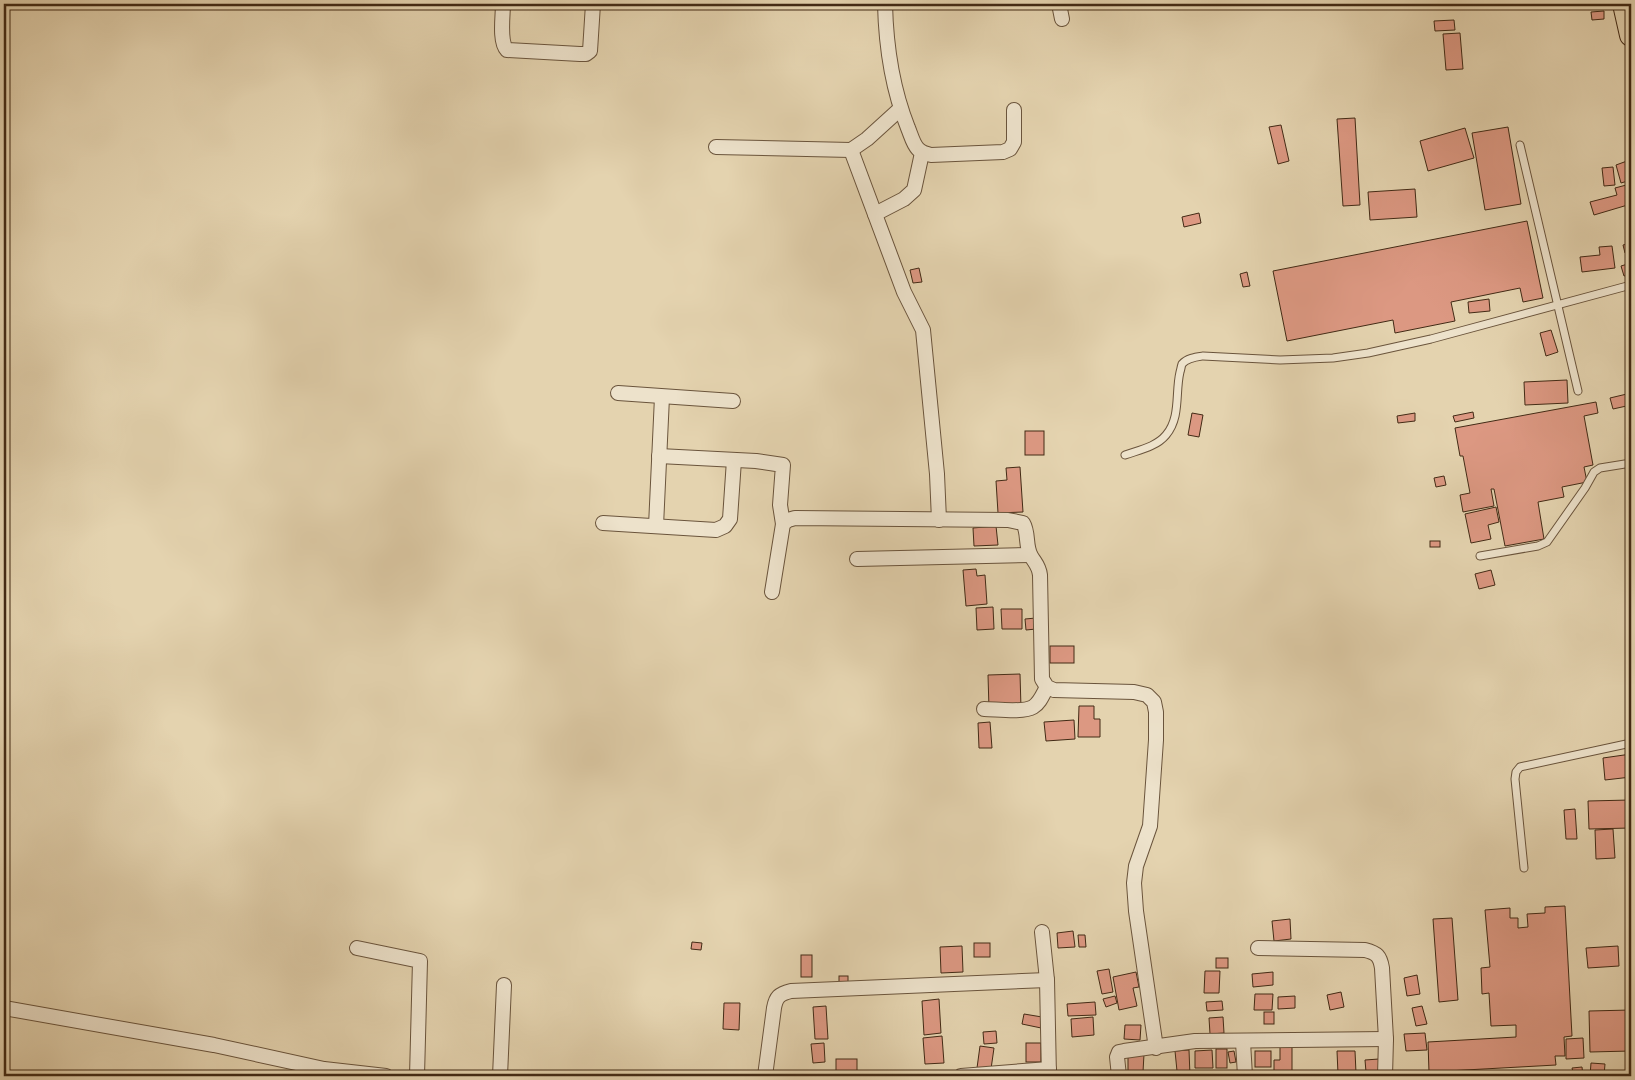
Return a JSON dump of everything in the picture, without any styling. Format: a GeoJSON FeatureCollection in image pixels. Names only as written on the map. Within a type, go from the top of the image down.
{"type":"FeatureCollection","features":[{"type":"Feature","properties":{"kind":"highway"},"geometry":{"type":"LineString","coordinates":[[1624,4],[1631,34]]}},
{"type":"Feature","properties":{"kind":"street"},"geometry":{"type":"LineString","coordinates":[[503,4],[502,40],[506,50],[586,54],[590,51],[593,4]]}},
{"type":"Feature","properties":{"kind":"street"},"geometry":{"type":"LineString","coordinates":[[885,4],[886,40],[893,84],[900,109],[916,148],[922,153],[1003,152],[1010,149],[1014,142],[1014,110]]}},
{"type":"Feature","properties":{"kind":"street"},"geometry":{"type":"LineString","coordinates":[[1059,4],[1062,19]]}},
{"type":"Feature","properties":{"kind":"street"},"geometry":{"type":"LineString","coordinates":[[716,148],[851,150],[867,139],[900,109]]}},
{"type":"Feature","properties":{"kind":"street"},"geometry":{"type":"LineString","coordinates":[[851,150],[904,292],[923,330],[937,474],[939,520]]}},
{"type":"Feature","properties":{"kind":"street"},"geometry":{"type":"LineString","coordinates":[[875,214],[904,199],[914,190],[922,153]]}},
{"type":"Feature","properties":{"kind":"street"},"geometry":{"type":"LineString","coordinates":[[618,393],[733,401]]}},
{"type":"Feature","properties":{"kind":"street"},"geometry":{"type":"LineString","coordinates":[[656,526],[662,397]]}},
{"type":"Feature","properties":{"kind":"street"},"geometry":{"type":"LineString","coordinates":[[659,456],[756,461],[783,465],[780,505],[783,524],[772,592]]}},
{"type":"Feature","properties":{"kind":"street"},"geometry":{"type":"LineString","coordinates":[[603,523],[716,530],[725,526],[730,519],[734,460]]}},
{"type":"Feature","properties":{"kind":"street"},"geometry":{"type":"LineString","coordinates":[[783,524],[795,518],[1008,520],[1023,523],[1026,527],[1030,555],[1039,567],[1042,679],[1047,687],[1054,690],[1134,692],[1147,695],[1154,702],[1156,740],[1150,826],[1136,866],[1134,883],[1136,911],[1156,1048]]}},
{"type":"Feature","properties":{"kind":"street"},"geometry":{"type":"LineString","coordinates":[[857,559],[1030,555]]}},
{"type":"Feature","properties":{"kind":"street"},"geometry":{"type":"LineString","coordinates":[[984,709],[1024,710],[1032,708],[1047,687]]}},
{"type":"Feature","properties":{"kind":"street"},"geometry":{"type":"LineString","coordinates":[[961,1076],[1049,1073],[1047,980],[1042,932]]}},
{"type":"Feature","properties":{"kind":"street"},"geometry":{"type":"LineString","coordinates":[[357,948],[420,962],[417,1076]]}},
{"type":"Feature","properties":{"kind":"street"},"geometry":{"type":"LineString","coordinates":[[1258,948],[1365,950],[1375,952],[1380,958],[1382,968],[1386,1040],[1385,1076]]}},
{"type":"Feature","properties":{"kind":"street"},"geometry":{"type":"LineString","coordinates":[[765,1076],[774,1008],[776,998],[780,993],[1047,980]]}},
{"type":"Feature","properties":{"kind":"street"},"geometry":{"type":"LineString","coordinates":[[500,1076],[504,985]]}},
{"type":"Feature","properties":{"kind":"street"},"geometry":{"type":"LineString","coordinates":[[4,1008],[205,1044],[324,1069],[386,1076]]}},
{"type":"Feature","properties":{"kind":"street"},"geometry":{"type":"LineString","coordinates":[[1119,1076],[1117,1057],[1119,1052],[1195,1041],[1386,1040]]}},
{"type":"Feature","properties":{"kind":"street"},"geometry":{"type":"LineString","coordinates":[[1243,1042],[1245,1076]]}},
{"type":"Feature","properties":{"kind":"lane"},"geometry":{"type":"LineString","coordinates":[[1520,145],[1578,391]]}},
{"type":"Feature","properties":{"kind":"lane"},"geometry":{"type":"LineString","coordinates":[[1125,455],[1156,444],[1166,435],[1174,422],[1182,364],[1190,358],[1203,356],[1280,360],[1333,358],[1368,354],[1631,286]]}},
{"type":"Feature","properties":{"kind":"lane"},"geometry":{"type":"LineString","coordinates":[[1480,556],[1538,546],[1547,542],[1594,472],[1600,468],[1631,462]]}},
{"type":"Feature","properties":{"kind":"lane"},"geometry":{"type":"LineString","coordinates":[[1524,868],[1515,779],[1516,772],[1520,767],[1631,743]]}},
{"type":"Feature","properties":{"kind":"building"},"geometry":{"type":"Polygon","coordinates":[[[1604,11],[1604,19],[1592,20],[1591,12],[1604,11]]]}},
{"type":"Feature","properties":{"kind":"building"},"geometry":{"type":"Polygon","coordinates":[[[1454,20],[1455,30],[1435,31],[1434,21],[1454,20]]]}},
{"type":"Feature","properties":{"kind":"building"},"geometry":{"type":"Polygon","coordinates":[[[1460,33],[1463,69],[1446,70],[1443,34],[1460,33]]]}},
{"type":"Feature","properties":{"kind":"building"},"geometry":{"type":"Polygon","coordinates":[[[1355,118],[1360,205],[1343,206],[1337,119],[1355,118]]]}},
{"type":"Feature","properties":{"kind":"building"},"geometry":{"type":"Polygon","coordinates":[[[1281,125],[1289,161],[1278,164],[1269,127],[1281,125]]]}},
{"type":"Feature","properties":{"kind":"building"},"geometry":{"type":"Polygon","coordinates":[[[1508,127],[1521,204],[1485,210],[1472,133],[1508,127]]]}},
{"type":"Feature","properties":{"kind":"building"},"geometry":{"type":"Polygon","coordinates":[[[1465,128],[1474,158],[1428,171],[1420,141],[1465,128]]]}},
{"type":"Feature","properties":{"kind":"building"},"geometry":{"type":"Polygon","coordinates":[[[1627,161],[1631,180],[1621,183],[1616,165],[1627,161]]]}},
{"type":"Feature","properties":{"kind":"building"},"geometry":{"type":"Polygon","coordinates":[[[1613,167],[1615,185],[1604,186],[1602,168],[1613,167]]]}},
{"type":"Feature","properties":{"kind":"building"},"geometry":{"type":"Polygon","coordinates":[[[1630,184],[1631,204],[1594,215],[1590,202],[1617,195],[1615,188],[1630,184]]]}},
{"type":"Feature","properties":{"kind":"building"},"geometry":{"type":"Polygon","coordinates":[[[1415,189],[1417,217],[1370,220],[1368,192],[1415,189]]]}},
{"type":"Feature","properties":{"kind":"building"},"geometry":{"type":"Polygon","coordinates":[[[1199,213],[1201,223],[1184,227],[1182,217],[1199,213]]]}},
{"type":"Feature","properties":{"kind":"building"},"geometry":{"type":"Polygon","coordinates":[[[1527,221],[1543,298],[1523,302],[1520,288],[1451,302],[1455,321],[1395,333],[1393,320],[1287,341],[1273,271],[1527,221]]]}},
{"type":"Feature","properties":{"kind":"building"},"geometry":{"type":"Polygon","coordinates":[[[1631,243],[1631,252],[1625,253],[1623,245],[1631,243]]]}},
{"type":"Feature","properties":{"kind":"building"},"geometry":{"type":"Polygon","coordinates":[[[1612,246],[1615,268],[1582,272],[1580,257],[1600,255],[1599,247],[1612,246]]]}},
{"type":"Feature","properties":{"kind":"building"},"geometry":{"type":"Polygon","coordinates":[[[1631,263],[1631,274],[1624,276],[1621,266],[1631,263]]]}},
{"type":"Feature","properties":{"kind":"building"},"geometry":{"type":"Polygon","coordinates":[[[919,268],[922,282],[913,283],[910,270],[919,268]]]}},
{"type":"Feature","properties":{"kind":"building"},"geometry":{"type":"Polygon","coordinates":[[[1247,272],[1250,286],[1243,287],[1240,274],[1247,272]]]}},
{"type":"Feature","properties":{"kind":"building"},"geometry":{"type":"Polygon","coordinates":[[[1489,299],[1490,311],[1469,313],[1468,302],[1489,299]]]}},
{"type":"Feature","properties":{"kind":"building"},"geometry":{"type":"Polygon","coordinates":[[[1551,330],[1558,352],[1546,356],[1540,333],[1551,330]]]}},
{"type":"Feature","properties":{"kind":"building"},"geometry":{"type":"Polygon","coordinates":[[[1567,380],[1568,403],[1525,405],[1524,382],[1567,380]]]}},
{"type":"Feature","properties":{"kind":"building"},"geometry":{"type":"Polygon","coordinates":[[[1631,393],[1631,405],[1613,409],[1610,398],[1631,393]]]}},
{"type":"Feature","properties":{"kind":"building"},"geometry":{"type":"Polygon","coordinates":[[[1596,402],[1598,413],[1584,416],[1593,465],[1584,467],[1587,482],[1562,487],[1564,497],[1538,502],[1544,539],[1505,546],[1494,489],[1491,489],[1494,506],[1463,512],[1460,495],[1470,493],[1455,428],[1596,402]]]}},
{"type":"Feature","properties":{"kind":"building"},"geometry":{"type":"Polygon","coordinates":[[[1473,412],[1474,418],[1455,422],[1453,416],[1473,412]]]}},
{"type":"Feature","properties":{"kind":"building"},"geometry":{"type":"Polygon","coordinates":[[[1192,413],[1203,415],[1199,437],[1188,435],[1192,413]]]}},
{"type":"Feature","properties":{"kind":"building"},"geometry":{"type":"Polygon","coordinates":[[[1415,413],[1415,421],[1398,423],[1397,416],[1415,413]]]}},
{"type":"Feature","properties":{"kind":"building"},"geometry":{"type":"Polygon","coordinates":[[[1025,431],[1044,431],[1044,455],[1025,455],[1025,431]]]}},
{"type":"Feature","properties":{"kind":"building"},"geometry":{"type":"Polygon","coordinates":[[[1020,467],[1023,512],[998,513],[996,481],[1007,480],[1006,468],[1020,467]]]}},
{"type":"Feature","properties":{"kind":"building"},"geometry":{"type":"Polygon","coordinates":[[[1444,476],[1446,485],[1436,487],[1434,478],[1444,476]]]}},
{"type":"Feature","properties":{"kind":"building"},"geometry":{"type":"Polygon","coordinates":[[[1496,507],[1499,522],[1488,525],[1491,539],[1471,543],[1465,514],[1496,507]]]}},
{"type":"Feature","properties":{"kind":"building"},"geometry":{"type":"Polygon","coordinates":[[[996,526],[998,545],[974,546],[973,528],[996,526]]]}},
{"type":"Feature","properties":{"kind":"building"},"geometry":{"type":"Polygon","coordinates":[[[1430,541],[1440,541],[1440,547],[1430,547],[1430,541]]]}},
{"type":"Feature","properties":{"kind":"building"},"geometry":{"type":"Polygon","coordinates":[[[976,569],[977,576],[985,575],[987,604],[966,606],[963,570],[976,569]]]}},
{"type":"Feature","properties":{"kind":"building"},"geometry":{"type":"Polygon","coordinates":[[[1491,570],[1495,585],[1479,589],[1475,574],[1491,570]]]}},
{"type":"Feature","properties":{"kind":"building"},"geometry":{"type":"Polygon","coordinates":[[[993,607],[994,629],[977,630],[976,608],[993,607]]]}},
{"type":"Feature","properties":{"kind":"building"},"geometry":{"type":"Polygon","coordinates":[[[1001,609],[1022,609],[1022,629],[1002,629],[1001,609]]]}},
{"type":"Feature","properties":{"kind":"building"},"geometry":{"type":"Polygon","coordinates":[[[1036,618],[1036,629],[1026,630],[1025,619],[1036,618]]]}},
{"type":"Feature","properties":{"kind":"building"},"geometry":{"type":"Polygon","coordinates":[[[1050,646],[1074,646],[1074,663],[1050,663],[1050,646]]]}},
{"type":"Feature","properties":{"kind":"building"},"geometry":{"type":"Polygon","coordinates":[[[1020,674],[1021,708],[989,709],[988,675],[1020,674]]]}},
{"type":"Feature","properties":{"kind":"building"},"geometry":{"type":"Polygon","coordinates":[[[1079,706],[1094,706],[1094,719],[1100,719],[1100,737],[1078,737],[1079,706]]]}},
{"type":"Feature","properties":{"kind":"building"},"geometry":{"type":"Polygon","coordinates":[[[1074,720],[1075,739],[1046,741],[1044,722],[1074,720]]]}},
{"type":"Feature","properties":{"kind":"building"},"geometry":{"type":"Polygon","coordinates":[[[990,722],[992,748],[979,748],[978,723],[990,722]]]}},
{"type":"Feature","properties":{"kind":"building"},"geometry":{"type":"Polygon","coordinates":[[[1631,754],[1631,777],[1605,780],[1603,758],[1631,754]]]}},
{"type":"Feature","properties":{"kind":"building"},"geometry":{"type":"Polygon","coordinates":[[[1630,800],[1630,828],[1589,829],[1588,801],[1630,800]]]}},
{"type":"Feature","properties":{"kind":"building"},"geometry":{"type":"Polygon","coordinates":[[[1575,809],[1577,839],[1566,839],[1564,810],[1575,809]]]}},
{"type":"Feature","properties":{"kind":"building"},"geometry":{"type":"Polygon","coordinates":[[[1613,829],[1615,858],[1596,859],[1595,830],[1613,829]]]}},
{"type":"Feature","properties":{"kind":"building"},"geometry":{"type":"Polygon","coordinates":[[[1565,906],[1572,1036],[1564,1037],[1565,1056],[1555,1056],[1556,1065],[1429,1072],[1428,1042],[1516,1037],[1516,1025],[1491,1026],[1489,993],[1482,994],[1481,968],[1490,967],[1485,910],[1510,908],[1510,918],[1518,918],[1518,928],[1528,927],[1527,914],[1545,913],[1545,907],[1565,906]]]}},
{"type":"Feature","properties":{"kind":"building"},"geometry":{"type":"Polygon","coordinates":[[[1452,918],[1458,1000],[1439,1002],[1433,919],[1452,918]]]}},
{"type":"Feature","properties":{"kind":"building"},"geometry":{"type":"Polygon","coordinates":[[[1290,919],[1291,939],[1274,941],[1272,921],[1290,919]]]}},
{"type":"Feature","properties":{"kind":"building"},"geometry":{"type":"Polygon","coordinates":[[[1073,931],[1075,947],[1058,948],[1057,933],[1073,931]]]}},
{"type":"Feature","properties":{"kind":"building"},"geometry":{"type":"Polygon","coordinates":[[[1078,935],[1085,935],[1086,947],[1079,947],[1078,935]]]}},
{"type":"Feature","properties":{"kind":"building"},"geometry":{"type":"Polygon","coordinates":[[[692,942],[702,943],[701,950],[691,949],[692,942]]]}},
{"type":"Feature","properties":{"kind":"building"},"geometry":{"type":"Polygon","coordinates":[[[974,943],[990,943],[990,957],[974,957],[974,943]]]}},
{"type":"Feature","properties":{"kind":"building"},"geometry":{"type":"Polygon","coordinates":[[[962,946],[963,972],[941,973],[940,947],[962,946]]]}},
{"type":"Feature","properties":{"kind":"building"},"geometry":{"type":"Polygon","coordinates":[[[1618,946],[1619,966],[1588,968],[1586,948],[1618,946]]]}},
{"type":"Feature","properties":{"kind":"building"},"geometry":{"type":"Polygon","coordinates":[[[801,955],[812,955],[812,977],[801,977],[801,955]]]}},
{"type":"Feature","properties":{"kind":"building"},"geometry":{"type":"Polygon","coordinates":[[[1216,958],[1228,958],[1228,968],[1216,968],[1216,958]]]}},
{"type":"Feature","properties":{"kind":"building"},"geometry":{"type":"Polygon","coordinates":[[[1109,969],[1113,992],[1102,994],[1097,971],[1109,969]]]}},
{"type":"Feature","properties":{"kind":"building"},"geometry":{"type":"Polygon","coordinates":[[[1205,971],[1220,971],[1219,993],[1204,993],[1205,971]]]}},
{"type":"Feature","properties":{"kind":"building"},"geometry":{"type":"Polygon","coordinates":[[[1136,972],[1139,987],[1133,988],[1137,1006],[1119,1010],[1113,977],[1136,972]]]}},
{"type":"Feature","properties":{"kind":"building"},"geometry":{"type":"Polygon","coordinates":[[[1273,972],[1273,985],[1253,987],[1252,974],[1273,972]]]}},
{"type":"Feature","properties":{"kind":"building"},"geometry":{"type":"Polygon","coordinates":[[[1417,975],[1420,994],[1407,996],[1404,978],[1417,975]]]}},
{"type":"Feature","properties":{"kind":"building"},"geometry":{"type":"Polygon","coordinates":[[[839,976],[848,976],[848,987],[839,987],[839,976]]]}},
{"type":"Feature","properties":{"kind":"building"},"geometry":{"type":"Polygon","coordinates":[[[1341,992],[1344,1007],[1330,1010],[1327,995],[1341,992]]]}},
{"type":"Feature","properties":{"kind":"building"},"geometry":{"type":"Polygon","coordinates":[[[1255,994],[1273,994],[1272,1010],[1254,1010],[1255,994]]]}},
{"type":"Feature","properties":{"kind":"building"},"geometry":{"type":"Polygon","coordinates":[[[1115,996],[1117,1003],[1106,1007],[1103,999],[1115,996]]]}},
{"type":"Feature","properties":{"kind":"building"},"geometry":{"type":"Polygon","coordinates":[[[1295,996],[1295,1008],[1278,1009],[1278,997],[1295,996]]]}},
{"type":"Feature","properties":{"kind":"building"},"geometry":{"type":"Polygon","coordinates":[[[939,999],[941,1033],[924,1035],[922,1001],[939,999]]]}},
{"type":"Feature","properties":{"kind":"building"},"geometry":{"type":"Polygon","coordinates":[[[1222,1001],[1223,1010],[1207,1011],[1206,1002],[1222,1001]]]}},
{"type":"Feature","properties":{"kind":"building"},"geometry":{"type":"Polygon","coordinates":[[[1095,1002],[1096,1015],[1068,1016],[1067,1004],[1095,1002]]]}},
{"type":"Feature","properties":{"kind":"building"},"geometry":{"type":"Polygon","coordinates":[[[724,1003],[740,1003],[739,1030],[723,1029],[724,1003]]]}},
{"type":"Feature","properties":{"kind":"building"},"geometry":{"type":"Polygon","coordinates":[[[826,1006],[828,1039],[815,1039],[813,1007],[826,1006]]]}},
{"type":"Feature","properties":{"kind":"building"},"geometry":{"type":"Polygon","coordinates":[[[1422,1006],[1427,1024],[1416,1026],[1412,1008],[1422,1006]]]}},
{"type":"Feature","properties":{"kind":"building"},"geometry":{"type":"Polygon","coordinates":[[[1631,1010],[1631,1051],[1590,1052],[1589,1011],[1631,1010]]]}},
{"type":"Feature","properties":{"kind":"building"},"geometry":{"type":"Polygon","coordinates":[[[1264,1012],[1274,1012],[1274,1024],[1264,1024],[1264,1012]]]}},
{"type":"Feature","properties":{"kind":"building"},"geometry":{"type":"Polygon","coordinates":[[[1024,1014],[1048,1018],[1046,1029],[1022,1024],[1024,1014]]]}},
{"type":"Feature","properties":{"kind":"building"},"geometry":{"type":"Polygon","coordinates":[[[1093,1017],[1094,1035],[1072,1037],[1071,1019],[1093,1017]]]}},
{"type":"Feature","properties":{"kind":"building"},"geometry":{"type":"Polygon","coordinates":[[[1223,1017],[1224,1033],[1210,1034],[1209,1018],[1223,1017]]]}},
{"type":"Feature","properties":{"kind":"building"},"geometry":{"type":"Polygon","coordinates":[[[1125,1025],[1141,1025],[1140,1040],[1124,1039],[1125,1025]]]}},
{"type":"Feature","properties":{"kind":"building"},"geometry":{"type":"Polygon","coordinates":[[[996,1031],[997,1043],[984,1044],[983,1032],[996,1031]]]}},
{"type":"Feature","properties":{"kind":"building"},"geometry":{"type":"Polygon","coordinates":[[[1425,1033],[1427,1050],[1406,1051],[1404,1034],[1425,1033]]]}},
{"type":"Feature","properties":{"kind":"building"},"geometry":{"type":"Polygon","coordinates":[[[942,1036],[944,1063],[925,1064],[923,1038],[942,1036]]]}},
{"type":"Feature","properties":{"kind":"building"},"geometry":{"type":"Polygon","coordinates":[[[1583,1038],[1584,1058],[1566,1059],[1566,1039],[1583,1038]]]}},
{"type":"Feature","properties":{"kind":"building"},"geometry":{"type":"Polygon","coordinates":[[[824,1043],[825,1062],[813,1063],[811,1044],[824,1043]]]}},
{"type":"Feature","properties":{"kind":"building"},"geometry":{"type":"Polygon","coordinates":[[[1026,1043],[1041,1043],[1041,1062],[1026,1062],[1026,1043]]]}},
{"type":"Feature","properties":{"kind":"building"},"geometry":{"type":"Polygon","coordinates":[[[1280,1044],[1292,1044],[1292,1074],[1274,1074],[1274,1060],[1280,1060],[1280,1044]]]}},
{"type":"Feature","properties":{"kind":"building"},"geometry":{"type":"Polygon","coordinates":[[[980,1046],[994,1048],[991,1069],[977,1068],[980,1046]]]}},
{"type":"Feature","properties":{"kind":"building"},"geometry":{"type":"Polygon","coordinates":[[[1216,1049],[1227,1049],[1227,1068],[1216,1068],[1216,1049]]]}},
{"type":"Feature","properties":{"kind":"building"},"geometry":{"type":"Polygon","coordinates":[[[1189,1050],[1190,1076],[1159,1076],[1159,1072],[1177,1071],[1175,1051],[1189,1050]]]}},
{"type":"Feature","properties":{"kind":"building"},"geometry":{"type":"Polygon","coordinates":[[[1212,1050],[1213,1068],[1195,1068],[1195,1051],[1212,1050]]]}},
{"type":"Feature","properties":{"kind":"building"},"geometry":{"type":"Polygon","coordinates":[[[1234,1051],[1236,1062],[1230,1063],[1228,1052],[1234,1051]]]}},
{"type":"Feature","properties":{"kind":"building"},"geometry":{"type":"Polygon","coordinates":[[[1255,1051],[1271,1051],[1271,1067],[1255,1067],[1255,1051]]]}},
{"type":"Feature","properties":{"kind":"building"},"geometry":{"type":"Polygon","coordinates":[[[1337,1051],[1355,1051],[1356,1073],[1338,1074],[1337,1051]]]}},
{"type":"Feature","properties":{"kind":"building"},"geometry":{"type":"Polygon","coordinates":[[[1128,1054],[1144,1054],[1143,1072],[1128,1072],[1128,1054]]]}},
{"type":"Feature","properties":{"kind":"building"},"geometry":{"type":"Polygon","coordinates":[[[836,1059],[857,1059],[857,1076],[836,1076],[836,1059]]]}},
{"type":"Feature","properties":{"kind":"building"},"geometry":{"type":"Polygon","coordinates":[[[1379,1059],[1380,1071],[1366,1072],[1365,1060],[1379,1059]]]}},
{"type":"Feature","properties":{"kind":"building"},"geometry":{"type":"Polygon","coordinates":[[[1591,1063],[1605,1064],[1604,1076],[1590,1076],[1591,1063]]]}},
{"type":"Feature","properties":{"kind":"building"},"geometry":{"type":"Polygon","coordinates":[[[1582,1067],[1583,1076],[1574,1076],[1572,1068],[1582,1067]]]}},
{"type":"Feature","properties":{"kind":"building"},"geometry":{"type":"Polygon","coordinates":[[[1363,1074],[1381,1074],[1381,1076],[1363,1076],[1363,1074]]]}}]}
